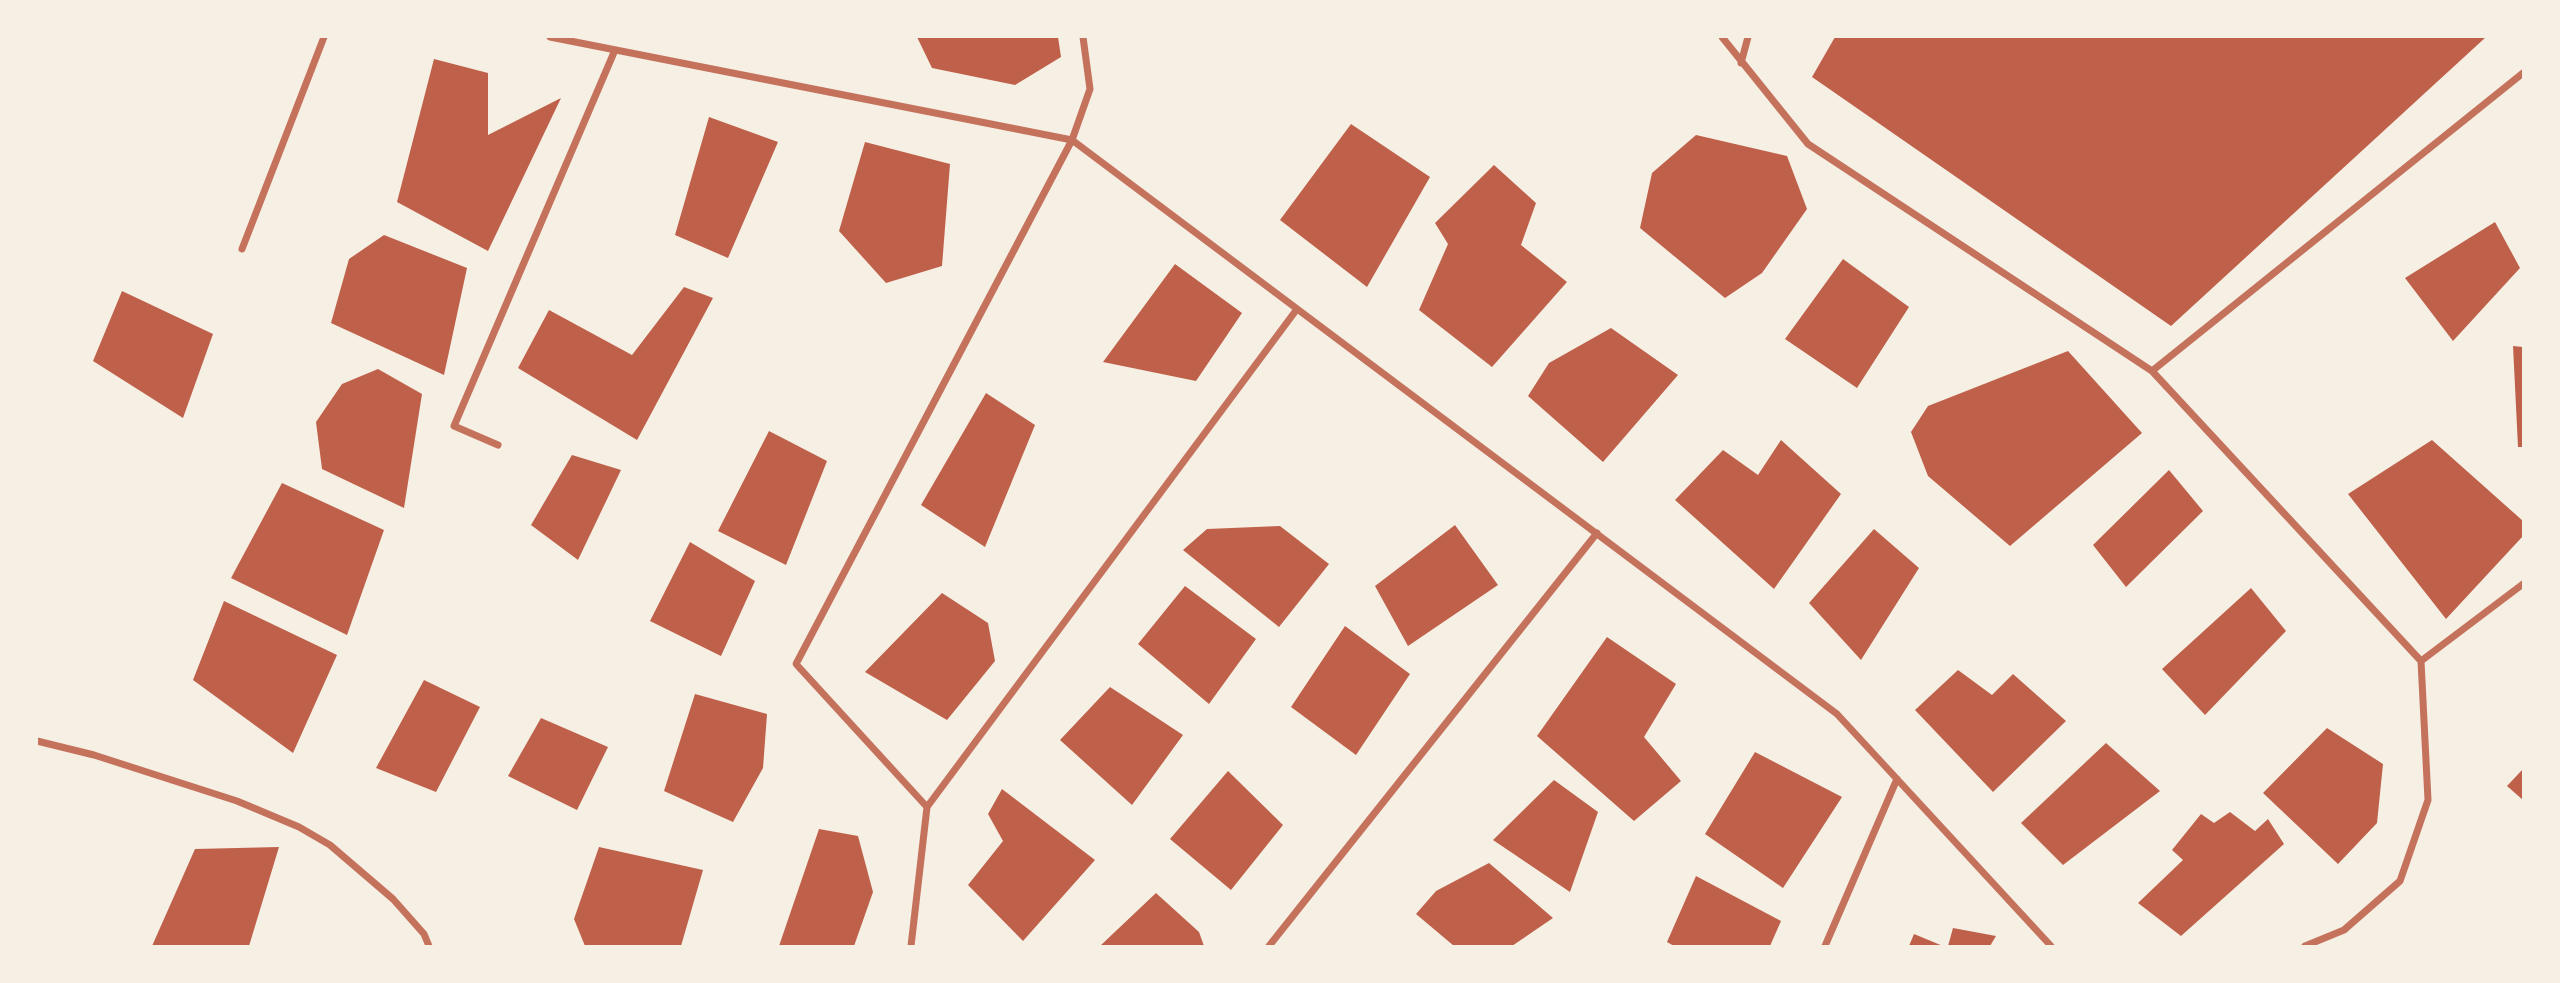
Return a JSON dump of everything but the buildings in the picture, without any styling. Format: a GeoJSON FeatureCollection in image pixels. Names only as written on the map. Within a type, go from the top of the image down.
{"type":"FeatureCollection","features":[{"type":"Feature","properties":{"kind":"street"},"geometry":{"type":"LineString","coordinates":[[242,249],[324,37]]}},
{"type":"Feature","properties":{"kind":"street"},"geometry":{"type":"LineString","coordinates":[[550,37],[1072,139],[1837,714],[2051,946]]}},
{"type":"Feature","properties":{"kind":"street"},"geometry":{"type":"LineString","coordinates":[[927,807],[796,664],[1072,139],[1090,89],[1083,37]]}},
{"type":"Feature","properties":{"kind":"street"},"geometry":{"type":"LineString","coordinates":[[1722,37],[1808,144],[2152,372],[2421,661],[2428,800],[2400,881],[2344,930],[2305,946]]}},
{"type":"Feature","properties":{"kind":"street"},"geometry":{"type":"LineString","coordinates":[[1741,63],[1748,37]]}},
{"type":"Feature","properties":{"kind":"street"},"geometry":{"type":"LineString","coordinates":[[498,445],[454,426],[615,50]]}},
{"type":"Feature","properties":{"kind":"street"},"geometry":{"type":"LineString","coordinates":[[2152,372],[2523,73]]}},
{"type":"Feature","properties":{"kind":"street"},"geometry":{"type":"LineString","coordinates":[[911,946],[927,807],[1297,309]]}},
{"type":"Feature","properties":{"kind":"street"},"geometry":{"type":"LineString","coordinates":[[1269,946],[1597,533]]}},
{"type":"Feature","properties":{"kind":"street"},"geometry":{"type":"LineString","coordinates":[[2421,661],[2523,584]]}},
{"type":"Feature","properties":{"kind":"street"},"geometry":{"type":"LineString","coordinates":[[37,741],[94,755],[237,801],[299,827],[330,845],[393,899],[424,934],[429,946]]}},
{"type":"Feature","properties":{"kind":"street"},"geometry":{"type":"LineString","coordinates":[[1825,946],[1897,779]]}}]}
